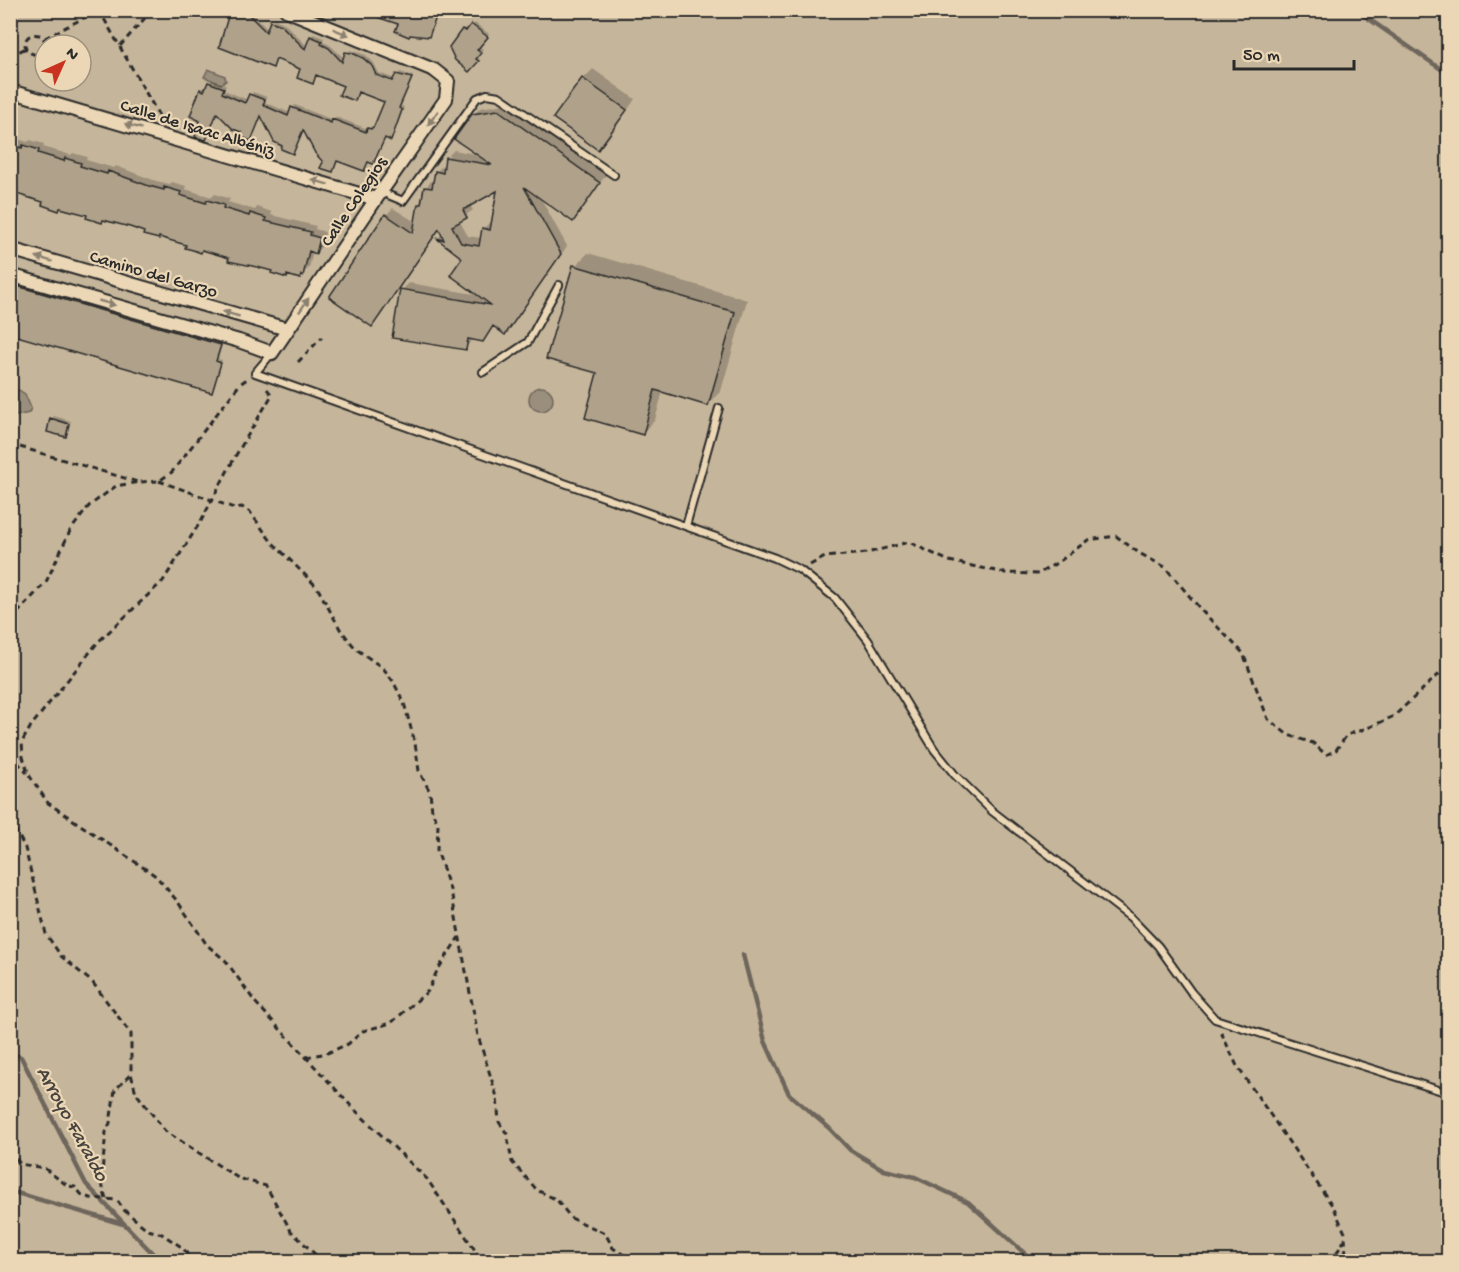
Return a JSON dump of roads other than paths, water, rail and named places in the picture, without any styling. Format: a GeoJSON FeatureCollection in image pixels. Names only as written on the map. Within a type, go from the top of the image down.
{"type":"FeatureCollection","features":[{"type":"Feature","properties":{"kind":"street","name":"Calle Colegios"},"geometry":{"type":"LineString","coordinates":[[272,353],[378,195],[446,99],[448,81],[434,70],[286,10]]}},
{"type":"Feature","properties":{"kind":"street","name":"Calle de Isaac Albéniz"},"geometry":{"type":"LineString","coordinates":[[10,90],[378,195]]}},
{"type":"Feature","properties":{"kind":"street","name":"Camino del Garzo"},"geometry":{"type":"LineString","coordinates":[[10,249],[287,329]]}},
{"type":"Feature","properties":{"kind":"street"},"geometry":{"type":"LineString","coordinates":[[10,274],[239,341],[272,353]]}},
{"type":"Feature","properties":{"kind":"lane"},"geometry":{"type":"LineString","coordinates":[[378,195],[403,201],[477,98],[487,94],[499,96],[614,176]]}},
{"type":"Feature","properties":{"kind":"lane"},"geometry":{"type":"LineString","coordinates":[[483,372],[528,342],[559,285]]}},
{"type":"Feature","properties":{"kind":"lane"},"geometry":{"type":"LineString","coordinates":[[272,353],[255,373],[775,558],[800,570],[835,598],[868,640],[934,749],[955,776],[992,811],[1130,917],[1158,946],[1191,992],[1215,1019],[1449,1093]]}},
{"type":"Feature","properties":{"kind":"lane"},"geometry":{"type":"LineString","coordinates":[[686,526],[720,408]]}},
{"type":"Feature","properties":{"kind":"waterway"},"geometry":{"type":"LineString","coordinates":[[1356,10],[1448,74]]}},
{"type":"Feature","properties":{"kind":"waterway"},"geometry":{"type":"LineString","coordinates":[[743,955],[765,1041],[789,1094],[829,1128],[850,1150],[884,1170],[915,1177],[968,1202],[1034,1262]]}},
{"type":"Feature","properties":{"kind":"waterway","name":"Arroyo Faraldo"},"geometry":{"type":"LineString","coordinates":[[10,1053],[21,1057],[86,1184],[161,1262]]}},
{"type":"Feature","properties":{"kind":"waterway"},"geometry":{"type":"LineString","coordinates":[[10,1191],[123,1224]]}}]}
